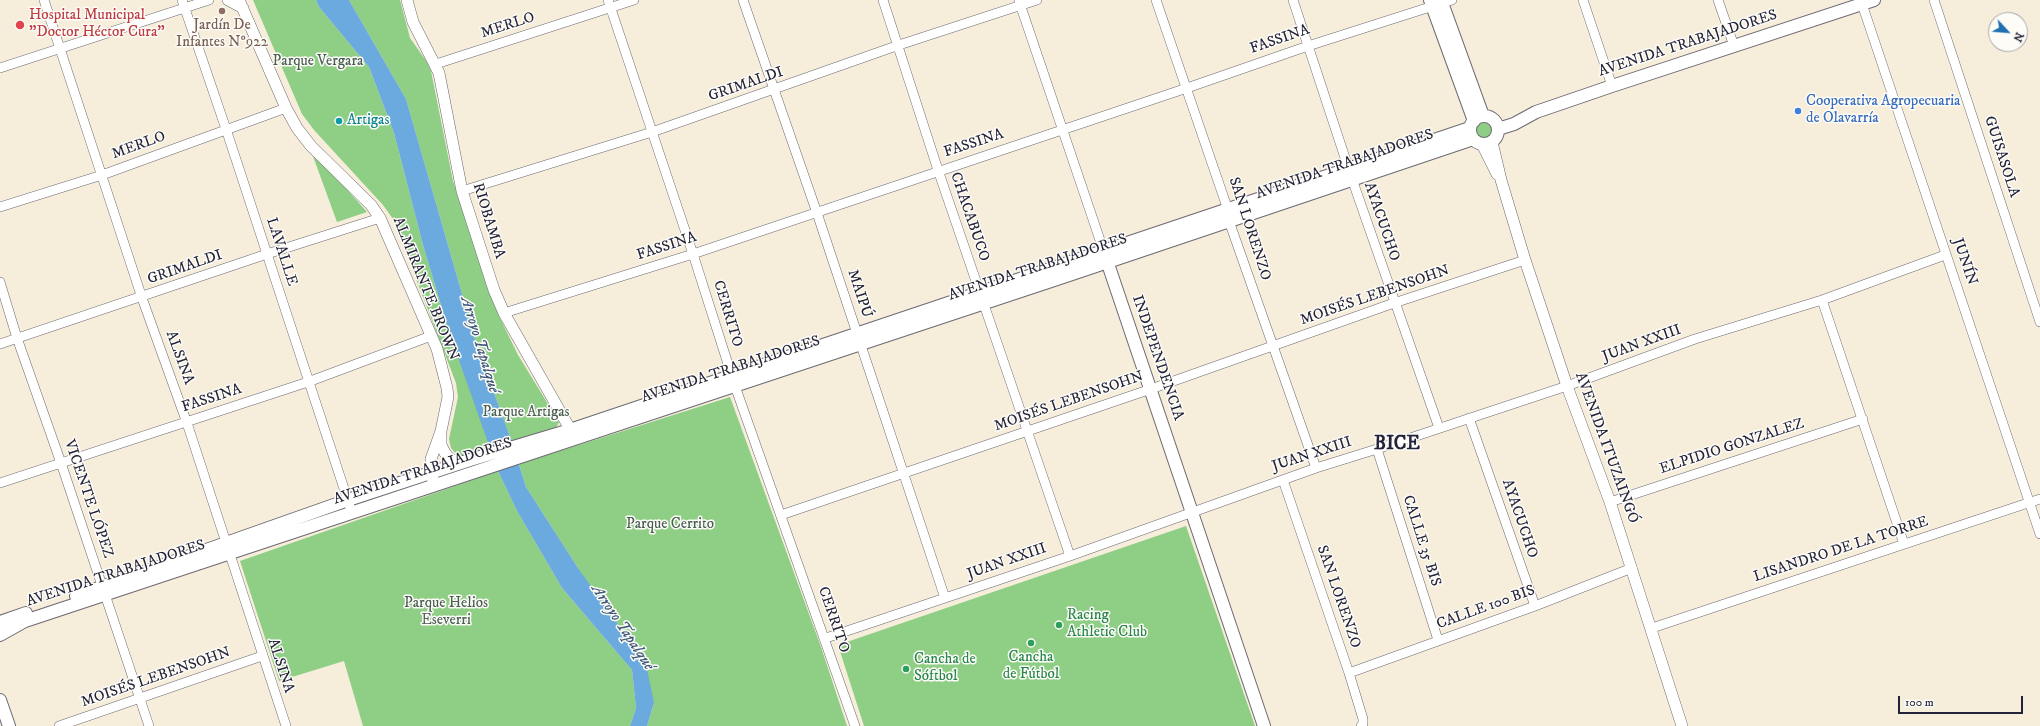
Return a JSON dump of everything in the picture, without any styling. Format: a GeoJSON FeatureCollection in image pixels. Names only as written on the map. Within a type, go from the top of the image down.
{"type":"FeatureCollection","features":[{"type":"Feature","properties":{"kind":"main road","name":"AVENIDA TRABAJADORES"},"geometry":{"type":"LineString","coordinates":[[1496,125],[1513,115],[1536,112],[1865,1]]}},
{"type":"Feature","properties":{"kind":"main road","name":"AVENIDA ITUZAINGÓ"},"geometry":{"type":"LineString","coordinates":[[1440,2],[1479,132]]}},
{"type":"Feature","properties":{"kind":"main road"},"geometry":{"type":"LineString","coordinates":[[1491,118],[1496,125],[1496,138],[1479,132],[1491,118]]}},
{"type":"Feature","properties":{"kind":"main road","name":"AVENIDA TRABAJADORES"},"geometry":{"type":"LineString","coordinates":[[573,434],[735,386],[859,339],[982,297],[1479,132]]}},
{"type":"Feature","properties":{"kind":"main road","name":"INDEPENDENCIA"},"geometry":{"type":"LineString","coordinates":[[1106,257],[1264,726]]}},
{"type":"Feature","properties":{"kind":"main road","name":"AVENIDA TRABAJADORES"},"geometry":{"type":"LineString","coordinates":[[0,622],[105,590],[227,549],[433,486],[731,375],[859,339]]}},
{"type":"Feature","properties":{"kind":"main road","name":"AVENIDA TRABAJADORES"},"geometry":{"type":"LineString","coordinates":[[227,549],[348,500],[431,472],[467,461],[547,443]]}},
{"type":"Feature","properties":{"kind":"main road","name":"AVENIDA TRABAJADORES"},"geometry":{"type":"LineString","coordinates":[[0,635],[25,621],[105,590]]}},
{"type":"Feature","properties":{"kind":"main road"},"geometry":{"type":"LineString","coordinates":[[0,700],[9,726]]}},
{"type":"Feature","properties":{"kind":"street","name":"ALSINA"},"geometry":{"type":"LineString","coordinates":[[44,0],[142,298],[187,422],[227,549],[286,726]]}},
{"type":"Feature","properties":{"kind":"street"},"geometry":{"type":"LineString","coordinates":[[0,68],[60,49],[183,4],[210,0]]}},
{"type":"Feature","properties":{"kind":"street"},"geometry":{"type":"LineString","coordinates":[[228,0],[241,4]]}},
{"type":"Feature","properties":{"kind":"street","name":"RIOBAMBA"},"geometry":{"type":"LineString","coordinates":[[407,0],[415,27],[436,64],[462,191],[494,290],[504,313],[573,434]]}},
{"type":"Feature","properties":{"kind":"street","name":"MERLO"},"geometry":{"type":"LineString","coordinates":[[436,64],[609,4],[634,0]]}},
{"type":"Feature","properties":{"kind":"street","name":"MAIPÚ"},"geometry":{"type":"LineString","coordinates":[[743,0],[817,213],[945,598]]}},
{"type":"Feature","properties":{"kind":"street","name":"CHACABUCO"},"geometry":{"type":"LineString","coordinates":[[884,0],[938,170],[1070,556]]}},
{"type":"Feature","properties":{"kind":"street","name":"GRIMALDI"},"geometry":{"type":"LineString","coordinates":[[462,191],[652,132],[1019,3],[1037,0]]}},
{"type":"Feature","properties":{"kind":"street","name":"SAN LORENZO"},"geometry":{"type":"LineString","coordinates":[[1156,0],[1316,468]]}},
{"type":"Feature","properties":{"kind":"street","name":"AYACUCHO"},"geometry":{"type":"LineString","coordinates":[[1293,0],[1394,303],[1439,428]]}},
{"type":"Feature","properties":{"kind":"street"},"geometry":{"type":"LineString","coordinates":[[1584,0],[1612,86]]}},
{"type":"Feature","properties":{"kind":"street"},"geometry":{"type":"LineString","coordinates":[[1718,0],[1734,46]]}},
{"type":"Feature","properties":{"kind":"street","name":"GUISASOLA"},"geometry":{"type":"LineString","coordinates":[[1934,0],[2040,322]]}},
{"type":"Feature","properties":{"kind":"street","name":"JUNÍN"},"geometry":{"type":"LineString","coordinates":[[1865,1],[1945,255],[2040,534]]}},
{"type":"Feature","properties":{"kind":"street","name":"FASSINA"},"geometry":{"type":"LineString","coordinates":[[504,313],[693,254],[817,213],[938,170],[1187,88],[1440,2]]}},
{"type":"Feature","properties":{"kind":"street","name":"INDEPENDENCIA"},"geometry":{"type":"LineString","coordinates":[[1019,3],[1064,129],[1106,257]]}},
{"type":"Feature","properties":{"kind":"street","name":"LAVALLE"},"geometry":{"type":"LineString","coordinates":[[183,4],[226,129],[352,512]]}},
{"type":"Feature","properties":{"kind":"street","name":"ALMIRANTE BROWN"},"geometry":{"type":"LineString","coordinates":[[241,4],[286,108],[303,136],[370,205],[380,218],[431,336],[447,388],[448,397],[441,431],[431,460],[433,486]]}},
{"type":"Feature","properties":{"kind":"street","name":"CERRITO"},"geometry":{"type":"LineString","coordinates":[[609,4],[693,254],[731,375],[826,638],[855,726]]}},
{"type":"Feature","properties":{"kind":"street","name":"MERLO"},"geometry":{"type":"LineString","coordinates":[[0,207],[102,175],[286,108]]}},
{"type":"Feature","properties":{"kind":"street","name":"AVENIDA ITUZAINGÓ"},"geometry":{"type":"LineString","coordinates":[[1479,132],[1501,180],[1525,260],[1567,386],[1610,502],[1652,628],[1682,726]]}},
{"type":"Feature","properties":{"kind":"street","name":"GRIMALDI"},"geometry":{"type":"LineString","coordinates":[[0,344],[142,298],[267,254],[380,218]]}},
{"type":"Feature","properties":{"kind":"street","name":"JUAN XXIII"},"geometry":{"type":"LineString","coordinates":[[826,638],[1070,556],[1192,511],[1316,468],[1377,450],[1567,386],[1694,339],[1822,300],[1945,255]]}},
{"type":"Feature","properties":{"kind":"street","name":"MOISÉS LEBENSOHN"},"geometry":{"type":"LineString","coordinates":[[781,515],[1151,389],[1394,303],[1525,260]]}},
{"type":"Feature","properties":{"kind":"street","name":"VICENTE LÓPEZ"},"geometry":{"type":"LineString","coordinates":[[0,282],[17,338],[62,463],[149,726]]}},
{"type":"Feature","properties":{"kind":"street"},"geometry":{"type":"LineString","coordinates":[[1822,300],[1904,544]]}},
{"type":"Feature","properties":{"kind":"street","name":"FASSINA"},"geometry":{"type":"LineString","coordinates":[[0,483],[308,382],[431,336]]}},
{"type":"Feature","properties":{"kind":"street","name":"AYACUCHO"},"geometry":{"type":"LineString","coordinates":[[1469,418],[1535,606]]}},
{"type":"Feature","properties":{"kind":"street","name":"ELPIDIO GONZALEZ"},"geometry":{"type":"LineString","coordinates":[[1610,502],[1863,419]]}},
{"type":"Feature","properties":{"kind":"street"},"geometry":{"type":"LineString","coordinates":[[441,431],[441,445],[450,459],[467,461]]}},
{"type":"Feature","properties":{"kind":"street","name":"CALLE 35 BIS"},"geometry":{"type":"LineString","coordinates":[[1377,450],[1438,640]]}},
{"type":"Feature","properties":{"kind":"street","name":"SAN LORENZO"},"geometry":{"type":"LineString","coordinates":[[1283,480],[1349,673],[1362,725]]}},
{"type":"Feature","properties":{"kind":"street","name":"LISANDRO DE LA TORRE"},"geometry":{"type":"LineString","coordinates":[[1652,628],[2030,502],[2040,500]]}},
{"type":"Feature","properties":{"kind":"street","name":"CALLE 100 BIS"},"geometry":{"type":"LineString","coordinates":[[1349,673],[1535,606],[1632,568]]}},
{"type":"Feature","properties":{"kind":"street","name":"MOISÉS LEBENSOHN"},"geometry":{"type":"LineString","coordinates":[[59,726],[262,656]]}},
{"type":"Feature","properties":{"kind":"green space","name":"Parque Artigas"},"geometry":{"type":"Polygon","coordinates":[[[253,0],[316,0],[319,7],[369,67],[394,133],[423,245],[449,332],[492,449],[463,456],[456,454],[451,448],[449,439],[458,397],[456,383],[393,219],[383,205],[314,130],[302,114],[253,0]]]}},
{"type":"Feature","properties":{"kind":"green space","name":"Parque Artigas"},"geometry":{"type":"Polygon","coordinates":[[[349,0],[400,0],[410,38],[427,62],[431,71],[453,181],[498,314],[518,355],[559,422],[555,430],[512,442],[477,346],[406,99],[349,0]]]}},
{"type":"Feature","properties":{"kind":"green space"},"geometry":{"type":"Polygon","coordinates":[[[1481,123],[1487,123],[1492,128],[1490,137],[1487,139],[1481,139],[1476,134],[1476,128],[1481,123]]]}},
{"type":"Feature","properties":{"kind":"green space"},"geometry":{"type":"Polygon","coordinates":[[[310,148],[367,212],[337,222],[310,148]]]}},
{"type":"Feature","properties":{"kind":"green space","name":"Parque Cerrito"},"geometry":{"type":"Polygon","coordinates":[[[730,397],[821,647],[847,726],[647,726],[654,703],[578,568],[526,487],[519,464],[730,397]]]}},
{"type":"Feature","properties":{"kind":"green space","name":"Parque Helios Eseverri"},"geometry":{"type":"Polygon","coordinates":[[[498,471],[517,511],[562,588],[632,670],[636,708],[630,726],[363,726],[344,661],[279,681],[240,561],[498,471]]]}},
{"type":"Feature","properties":{"kind":"green space","name":"Racing Athletic Club"},"geometry":{"type":"Polygon","coordinates":[[[1186,526],[1255,726],[864,726],[838,645],[1186,526]]]}},
{"type":"Feature","properties":{"kind":"water"},"geometry":{"type":"Polygon","coordinates":[[[316,0],[349,0],[406,99],[477,346],[512,442],[526,487],[578,568],[646,664],[654,703],[647,726],[630,726],[636,708],[632,670],[562,588],[517,511],[498,471],[449,332],[423,245],[394,133],[369,67],[319,7],[316,0]]]}},
{"type":"Feature","properties":{"kind":"place","name":"Jardín De Infantes Nº922"},"geometry":{"type":"Point","coordinates":[222,11]}},
{"type":"Feature","properties":{"kind":"place","name":"Hospital Municipal \"Doctor Héctor Cura\""},"geometry":{"type":"Point","coordinates":[20,25]}},
{"type":"Feature","properties":{"kind":"place","name":"Cooperativa Agropecuaria de Olavarría"},"geometry":{"type":"Point","coordinates":[1798,111]}},
{"type":"Feature","properties":{"kind":"place","name":"Artigas"},"geometry":{"type":"Point","coordinates":[339,121]}},
{"type":"Feature","properties":{"kind":"place","name":"Racing Athletic Club"},"geometry":{"type":"Point","coordinates":[1059,625]}},
{"type":"Feature","properties":{"kind":"place","name":"Cancha de Fútbol"},"geometry":{"type":"Point","coordinates":[1031,643]}},
{"type":"Feature","properties":{"kind":"place","name":"Cancha de Sóftbol"},"geometry":{"type":"Point","coordinates":[906,669]}},
{"type":"Feature","properties":{"kind":"district","name":"BICE"},"geometry":{"type":"Point","coordinates":[1397,445]}},
{"type":"Feature","properties":{"kind":"park label","name":"Parque Vergara"},"geometry":{"type":"Point","coordinates":[318,62]}},
{"type":"Feature","properties":{"kind":"water label","name":"Arroyo Tapalqué"},"geometry":{"type":"Point","coordinates":[479,345]}},
{"type":"Feature","properties":{"kind":"water label","name":"Arroyo Tapalqué"},"geometry":{"type":"Point","coordinates":[622,628]}}]}
